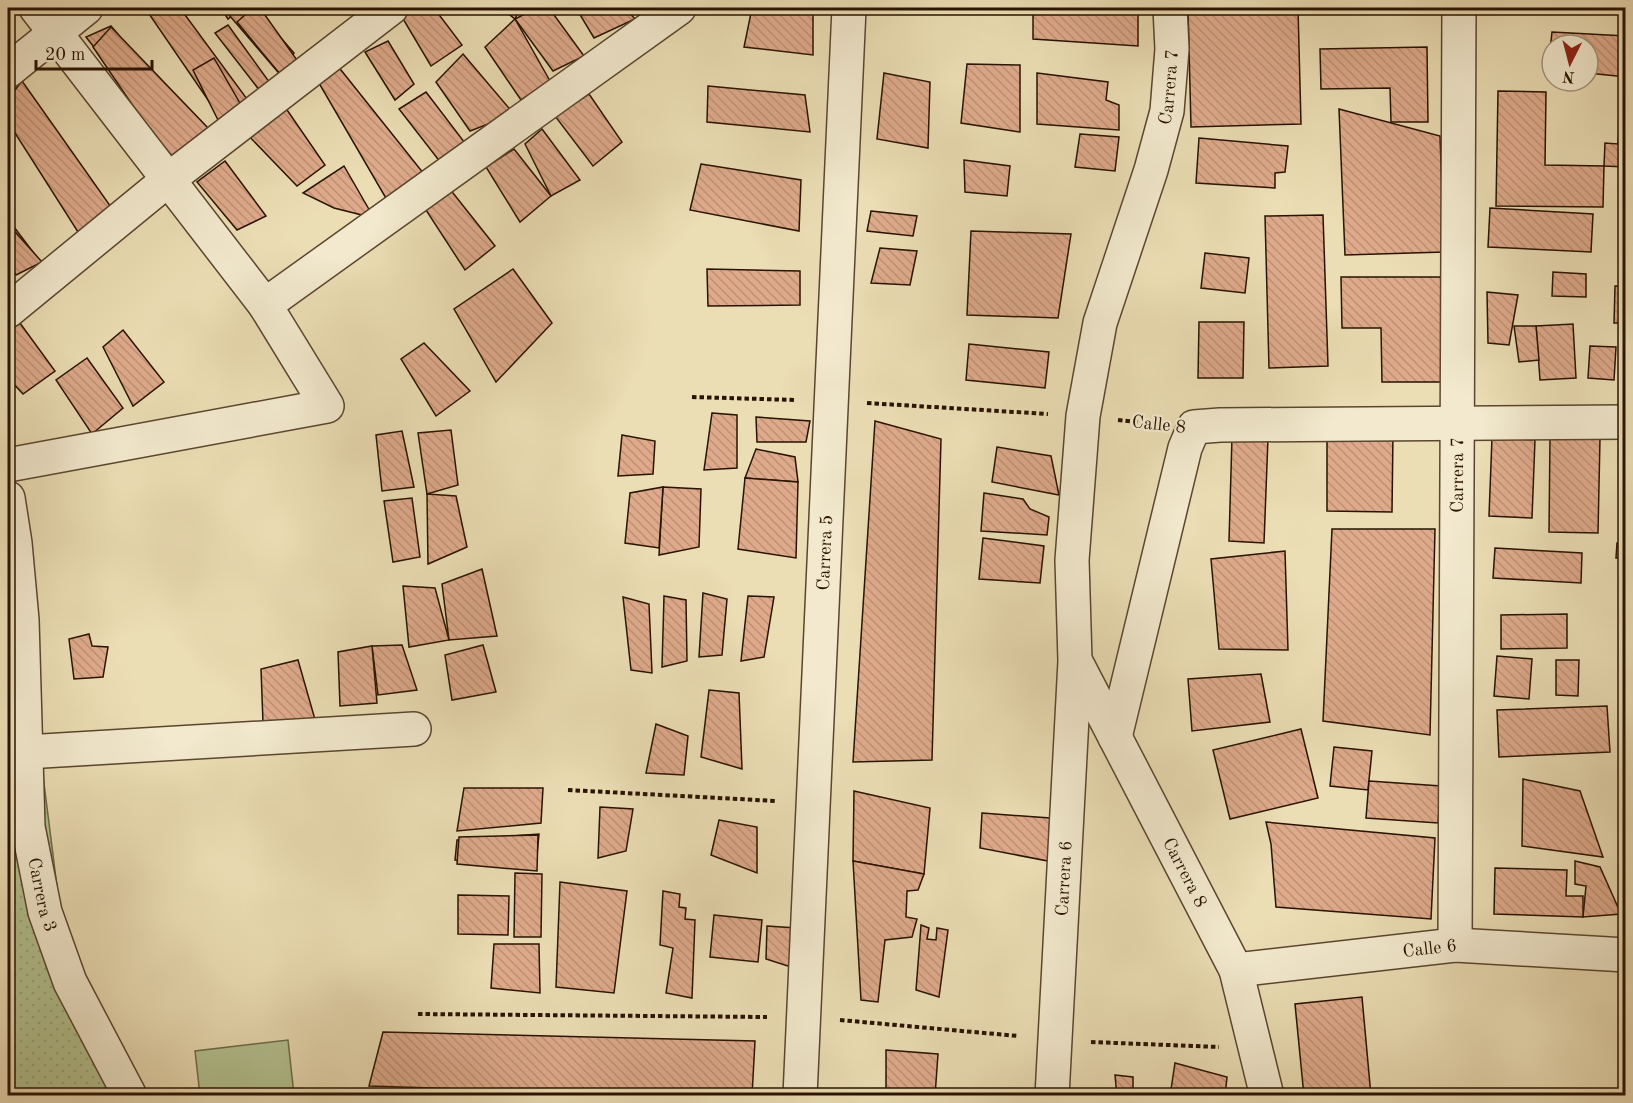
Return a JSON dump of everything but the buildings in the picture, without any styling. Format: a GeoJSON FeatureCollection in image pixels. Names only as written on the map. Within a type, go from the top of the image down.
{"type":"FeatureCollection","features":[{"type":"Feature","properties":{"kind":"street"},"geometry":{"type":"LineString","coordinates":[[8,71],[45,20],[86,8]]}},
{"type":"Feature","properties":{"kind":"street"},"geometry":{"type":"LineString","coordinates":[[8,310],[168,178],[391,8]]}},
{"type":"Feature","properties":{"kind":"street"},"geometry":{"type":"LineString","coordinates":[[265,306],[679,8]]}},
{"type":"Feature","properties":{"kind":"street","name":"Carrera 5"},"geometry":{"type":"LineString","coordinates":[[800,1095],[849,8]]}},
{"type":"Feature","properties":{"kind":"street","name":"Carrera 7"},"geometry":{"type":"LineString","coordinates":[[1075,661],[1072,560],[1083,416],[1100,323],[1151,170],[1167,111],[1172,49],[1170,8]]}},
{"type":"Feature","properties":{"kind":"street","name":"Carrera 7"},"geometry":{"type":"LineString","coordinates":[[1455,945],[1459,8]]}},
{"type":"Feature","properties":{"kind":"street"},"geometry":{"type":"LineString","coordinates":[[8,465],[327,406],[265,306],[45,20]]}},
{"type":"Feature","properties":{"kind":"street","name":"Calle 8"},"geometry":{"type":"LineString","coordinates":[[1194,428],[1220,425],[1626,422]]}},
{"type":"Feature","properties":{"kind":"street"},"geometry":{"type":"LineString","coordinates":[[1115,737],[1185,448],[1194,428]]}},
{"type":"Feature","properties":{"kind":"street","name":"Carrera 3"},"geometry":{"type":"LineString","coordinates":[[8,498],[11,544],[22,620],[28,827],[45,912],[70,982],[130,1095]]}},
{"type":"Feature","properties":{"kind":"street","name":"Carrera 8"},"geometry":{"type":"LineString","coordinates":[[1075,661],[1236,970],[1267,1095]]}},
{"type":"Feature","properties":{"kind":"street","name":"Carrera 6"},"geometry":{"type":"LineString","coordinates":[[1052,1095],[1075,661]]}},
{"type":"Feature","properties":{"kind":"street"},"geometry":{"type":"LineString","coordinates":[[26,752],[414,729]]}},
{"type":"Feature","properties":{"kind":"street","name":"Calle 6"},"geometry":{"type":"LineString","coordinates":[[1236,970],[1455,945],[1626,955]]}},
{"type":"Feature","properties":{"kind":"path","name":"Calle 8"},"geometry":{"type":"LineString","coordinates":[[692,396],[831,401],[1083,416],[1194,428]]}},
{"type":"Feature","properties":{"kind":"path"},"geometry":{"type":"LineString","coordinates":[[568,789],[813,803]]}},
{"type":"Feature","properties":{"kind":"green space"},"geometry":{"type":"Polygon","coordinates":[[[8,498],[64,942],[140,1095],[8,1095],[8,498]]]}},
{"type":"Feature","properties":{"kind":"green space"},"geometry":{"type":"Polygon","coordinates":[[[288,1040],[294,1095],[200,1095],[195,1051],[288,1040]]]}}]}
